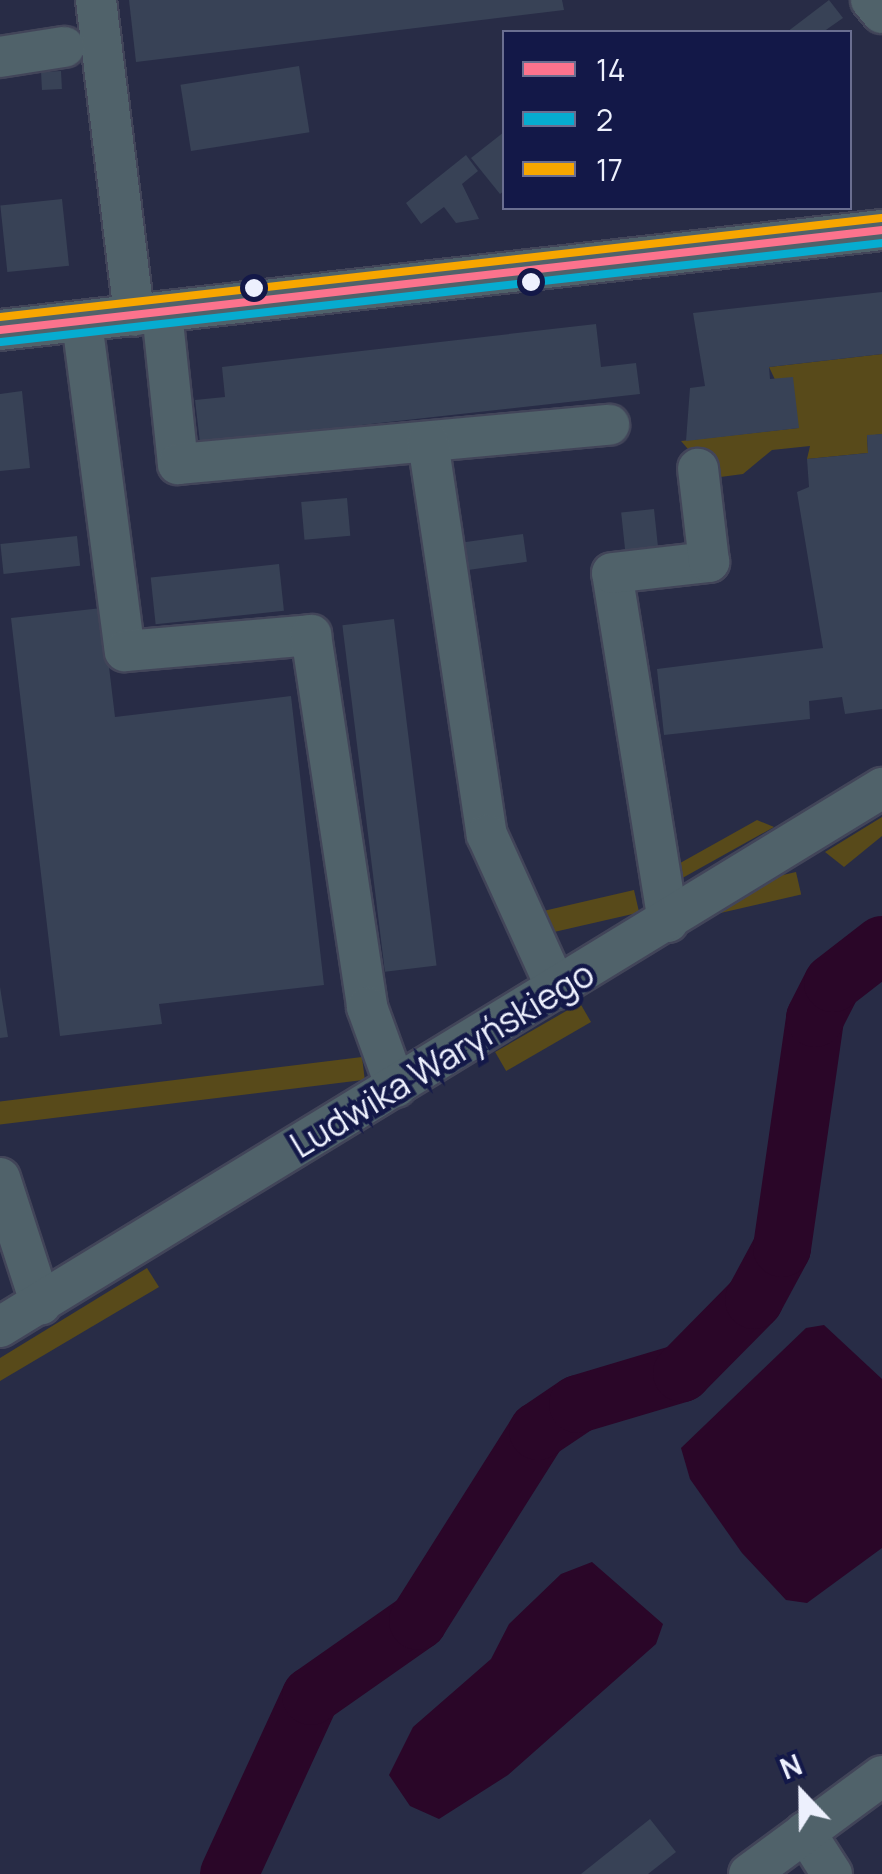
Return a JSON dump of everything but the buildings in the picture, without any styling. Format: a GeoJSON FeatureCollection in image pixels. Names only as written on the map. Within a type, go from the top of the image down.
{"type":"FeatureCollection","features":[{"type":"Feature","properties":{"kind":"street"},"geometry":{"type":"LineString","coordinates":[[96,0],[148,314],[178,464],[609,426]]}},
{"type":"Feature","properties":{"kind":"street"},"geometry":{"type":"LineString","coordinates":[[870,0],[882,13]]}},
{"type":"Feature","properties":{"kind":"street"},"geometry":{"type":"LineString","coordinates":[[0,56],[64,47]]}},
{"type":"Feature","properties":{"kind":"street"},"geometry":{"type":"LineString","coordinates":[[0,330],[882,230]]}},
{"type":"Feature","properties":{"kind":"street"},"geometry":{"type":"LineString","coordinates":[[82,322],[125,652],[310,634],[367,1007],[396,1088]]}},
{"type":"Feature","properties":{"kind":"street"},"geometry":{"type":"LineString","coordinates":[[428,442],[487,834],[556,989]]}},
{"type":"Feature","properties":{"kind":"street"},"geometry":{"type":"LineString","coordinates":[[668,922],[612,573],[709,562],[698,469]]}},
{"type":"Feature","properties":{"kind":"street","name":"Ludwika Waryńskiego"},"geometry":{"type":"LineString","coordinates":[[0,1327],[882,788]]}},
{"type":"Feature","properties":{"kind":"street"},"geometry":{"type":"LineString","coordinates":[[0,1178],[19,1260],[41,1304]]}},
{"type":"Feature","properties":{"kind":"street"},"geometry":{"type":"LineString","coordinates":[[748,1874],[882,1776]]}},
{"type":"Feature","properties":{"kind":"street"},"geometry":{"type":"LineString","coordinates":[[805,1832],[832,1874]]}},
{"type":"Feature","properties":{"kind":"shaded area"},"geometry":{"type":"Polygon","coordinates":[[[882,354],[882,434],[867,436],[868,453],[807,459],[810,446],[772,450],[743,474],[713,478],[681,441],[798,428],[769,367],[882,354]]]}},
{"type":"Feature","properties":{"kind":"shaded area"},"geometry":{"type":"Polygon","coordinates":[[[882,817],[882,836],[844,867],[825,852],[882,817]]]}},
{"type":"Feature","properties":{"kind":"shaded area"},"geometry":{"type":"Polygon","coordinates":[[[757,820],[774,827],[677,881],[673,867],[757,820]]]}},
{"type":"Feature","properties":{"kind":"shaded area"},"geometry":{"type":"Polygon","coordinates":[[[796,872],[801,894],[719,913],[714,891],[796,872]]]}},
{"type":"Feature","properties":{"kind":"shaded area"},"geometry":{"type":"Polygon","coordinates":[[[634,890],[639,912],[539,936],[534,913],[634,890]]]}},
{"type":"Feature","properties":{"kind":"shaded area"},"geometry":{"type":"Polygon","coordinates":[[[580,1003],[591,1022],[506,1071],[495,1052],[580,1003]]]}},
{"type":"Feature","properties":{"kind":"shaded area"},"geometry":{"type":"Polygon","coordinates":[[[362,1057],[365,1080],[0,1125],[0,1101],[362,1057]]]}},
{"type":"Feature","properties":{"kind":"shaded area"},"geometry":{"type":"Polygon","coordinates":[[[147,1268],[159,1287],[0,1381],[0,1358],[147,1268]]]}},
{"type":"Feature","properties":{"kind":"shaded area"},"geometry":{"type":"Polygon","coordinates":[[[824,1325],[882,1379],[882,1548],[807,1603],[786,1600],[742,1553],[690,1479],[681,1448],[806,1328],[824,1325]]]}},
{"type":"Feature","properties":{"kind":"shaded area"},"geometry":{"type":"Polygon","coordinates":[[[592,1562],[663,1624],[656,1644],[508,1775],[439,1819],[410,1806],[389,1775],[413,1727],[491,1659],[509,1624],[561,1574],[592,1562]]]}},
{"type":"Feature","properties":{"kind":"waterway"},"geometry":{"type":"LineString","coordinates":[[229,1874],[311,1696],[418,1621],[538,1431],[578,1404],[682,1373],[754,1300],[782,1248],[815,1018],[833,983],[882,945]]}},
{"type":"Feature","properties":{"kind":"transit line","name":"17"},"geometry":{"type":"LineString","coordinates":[[0,317],[881,218]]}},
{"type":"Feature","properties":{"kind":"transit line","name":"14"},"geometry":{"type":"LineString","coordinates":[[0,330],[882,230]]}},
{"type":"Feature","properties":{"kind":"transit line","name":"2"},"geometry":{"type":"LineString","coordinates":[[1,342],[882,243]]}}]}
